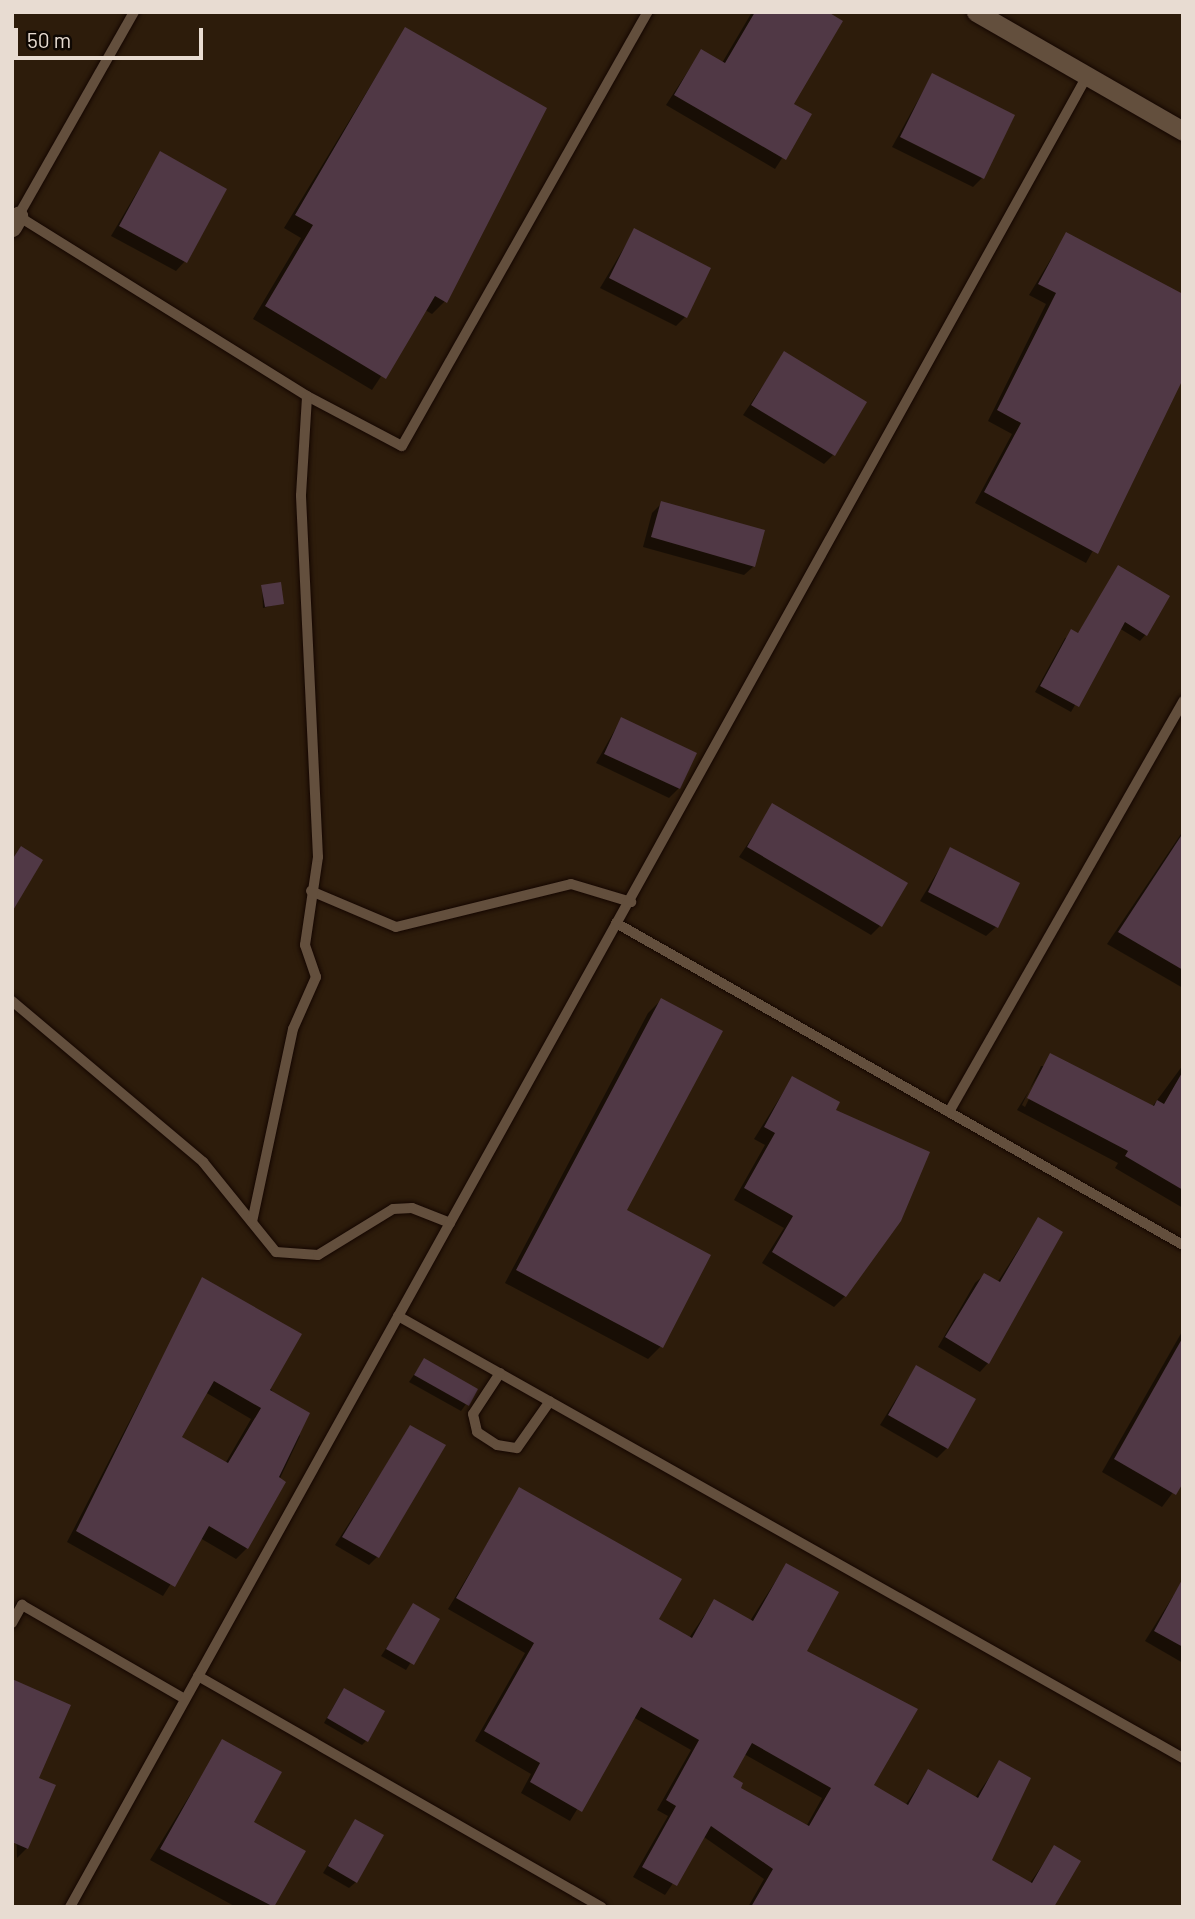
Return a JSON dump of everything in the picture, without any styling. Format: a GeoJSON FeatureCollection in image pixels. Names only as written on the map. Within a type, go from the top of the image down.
{"type":"FeatureCollection","features":[{"type":"Feature","properties":{"kind":"street"},"geometry":{"type":"LineString","coordinates":[[976,12],[1183,131]]}},
{"type":"Feature","properties":{"kind":"lane"},"geometry":{"type":"LineString","coordinates":[[134,12],[15,221],[307,396],[402,446],[648,12]]}},
{"type":"Feature","properties":{"kind":"lane"},"geometry":{"type":"LineString","coordinates":[[70,1907],[631,902],[1087,76]]}},
{"type":"Feature","properties":{"kind":"lane"},"geometry":{"type":"LineString","coordinates":[[252,1222],[293,1029],[315,987],[305,945],[318,857],[300,452],[307,396]]}},
{"type":"Feature","properties":{"kind":"lane"},"geometry":{"type":"LineString","coordinates":[[949,1112],[1183,701]]}},
{"type":"Feature","properties":{"kind":"lane"},"geometry":{"type":"LineString","coordinates":[[311,891],[396,927],[511,904],[570,884],[631,902]]}},
{"type":"Feature","properties":{"kind":"lane"},"geometry":{"type":"LineString","coordinates":[[617,923],[1183,1245]]}},
{"type":"Feature","properties":{"kind":"lane"},"geometry":{"type":"LineString","coordinates":[[12,1001],[204,1162],[276,1252],[302,1258],[393,1209],[412,1208],[450,1223]]}},
{"type":"Feature","properties":{"kind":"lane"},"geometry":{"type":"LineString","coordinates":[[398,1316],[1183,1758]]}},
{"type":"Feature","properties":{"kind":"lane"},"geometry":{"type":"LineString","coordinates":[[500,1373],[473,1414],[477,1432],[497,1445],[517,1448],[550,1401]]}},
{"type":"Feature","properties":{"kind":"lane"},"geometry":{"type":"LineString","coordinates":[[12,1623],[22,1605],[185,1699]]}},
{"type":"Feature","properties":{"kind":"lane"},"geometry":{"type":"LineString","coordinates":[[198,1676],[601,1907]]}},
{"type":"Feature","properties":{"kind":"building"},"geometry":{"type":"Polygon","coordinates":[[[755,12],[828,12],[843,21],[794,104],[812,114],[786,160],[674,95],[701,49],[725,63],[755,12]]]}},
{"type":"Feature","properties":{"kind":"building"},"geometry":{"type":"Polygon","coordinates":[[[405,27],[547,108],[447,303],[435,296],[386,379],[265,306],[313,225],[295,215],[405,27]]]}},
{"type":"Feature","properties":{"kind":"building"},"geometry":{"type":"Polygon","coordinates":[[[932,73],[1015,115],[984,179],[900,137],[932,73]]]}},
{"type":"Feature","properties":{"kind":"building"},"geometry":{"type":"Polygon","coordinates":[[[160,151],[227,189],[187,263],[119,226],[160,151]]]}},
{"type":"Feature","properties":{"kind":"building"},"geometry":{"type":"Polygon","coordinates":[[[634,228],[711,268],[687,318],[609,278],[634,228]]]}},
{"type":"Feature","properties":{"kind":"building"},"geometry":{"type":"Polygon","coordinates":[[[1066,232],[1183,294],[1183,379],[1098,554],[984,492],[1021,423],[997,410],[1056,293],[1038,284],[1066,232]]]}},
{"type":"Feature","properties":{"kind":"building"},"geometry":{"type":"Polygon","coordinates":[[[784,351],[867,402],[835,456],[751,405],[784,351]]]}},
{"type":"Feature","properties":{"kind":"building"},"geometry":{"type":"Polygon","coordinates":[[[661,501],[765,530],[755,567],[651,537],[661,501]]]}},
{"type":"Feature","properties":{"kind":"building"},"geometry":{"type":"Polygon","coordinates":[[[1118,565],[1170,596],[1147,636],[1125,622],[1079,707],[1040,686],[1071,629],[1078,633],[1118,565]]]}},
{"type":"Feature","properties":{"kind":"building"},"geometry":{"type":"Polygon","coordinates":[[[281,582],[284,604],[265,607],[261,585],[281,582]]]}},
{"type":"Feature","properties":{"kind":"building"},"geometry":{"type":"Polygon","coordinates":[[[621,717],[697,753],[680,789],[604,754],[621,717]]]}},
{"type":"Feature","properties":{"kind":"building"},"geometry":{"type":"Polygon","coordinates":[[[772,803],[908,883],[882,927],[747,847],[772,803]]]}},
{"type":"Feature","properties":{"kind":"building"},"geometry":{"type":"Polygon","coordinates":[[[1183,833],[1183,970],[1118,932],[1183,833]]]}},
{"type":"Feature","properties":{"kind":"building"},"geometry":{"type":"Polygon","coordinates":[[[21,846],[43,860],[12,912],[12,860],[21,846]]]}},
{"type":"Feature","properties":{"kind":"building"},"geometry":{"type":"Polygon","coordinates":[[[950,847],[1020,883],[998,928],[928,892],[950,847]]]}},
{"type":"Feature","properties":{"kind":"building"},"geometry":{"type":"Polygon","coordinates":[[[661,998],[723,1031],[627,1210],[711,1255],[663,1348],[516,1270],[661,998]]]}},
{"type":"Feature","properties":{"kind":"building"},"geometry":{"type":"Polygon","coordinates":[[[1050,1053],[1154,1106],[1157,1100],[1164,1104],[1183,1071],[1183,1190],[1125,1156],[1128,1151],[1027,1098],[1050,1053]]]}},
{"type":"Feature","properties":{"kind":"building"},"geometry":{"type":"Polygon","coordinates":[[[792,1076],[840,1102],[836,1110],[930,1152],[901,1221],[846,1297],[772,1252],[793,1216],[744,1188],[775,1133],[764,1127],[792,1076]]]}},
{"type":"Feature","properties":{"kind":"building"},"geometry":{"type":"Polygon","coordinates":[[[1038,1217],[1063,1232],[989,1364],[945,1337],[984,1273],[1000,1282],[1038,1217]]]}},
{"type":"Feature","properties":{"kind":"building"},"geometry":{"type":"Polygon","coordinates":[[[202,1277],[302,1334],[270,1390],[310,1413],[279,1477],[286,1482],[248,1549],[209,1526],[175,1587],[76,1531],[202,1277]],[[214,1381],[182,1437],[228,1463],[261,1408],[214,1381]]]}},
{"type":"Feature","properties":{"kind":"building"},"geometry":{"type":"Polygon","coordinates":[[[1183,1337],[1183,1483],[1176,1495],[1114,1459],[1183,1337]]]}},
{"type":"Feature","properties":{"kind":"building"},"geometry":{"type":"Polygon","coordinates":[[[424,1358],[478,1389],[469,1406],[414,1375],[424,1358]]]}},
{"type":"Feature","properties":{"kind":"building"},"geometry":{"type":"Polygon","coordinates":[[[916,1365],[976,1399],[948,1449],[888,1415],[916,1365]]]}},
{"type":"Feature","properties":{"kind":"building"},"geometry":{"type":"Polygon","coordinates":[[[410,1425],[446,1445],[379,1558],[342,1537],[410,1425]]]}},
{"type":"Feature","properties":{"kind":"building"},"geometry":{"type":"Polygon","coordinates":[[[519,1487],[682,1579],[659,1619],[692,1638],[714,1599],[753,1621],[786,1563],[839,1592],[807,1651],[918,1709],[874,1785],[908,1805],[928,1769],[978,1798],[999,1760],[1031,1778],[992,1860],[1032,1883],[1054,1845],[1081,1861],[1054,1907],[751,1907],[773,1869],[711,1826],[677,1886],[642,1867],[676,1806],[666,1800],[699,1740],[641,1707],[582,1812],[530,1782],[540,1763],[484,1731],[534,1643],[456,1598],[519,1487]],[[752,1743],[733,1777],[743,1783],[741,1788],[809,1826],[831,1788],[752,1743]]]}},
{"type":"Feature","properties":{"kind":"building"},"geometry":{"type":"Polygon","coordinates":[[[1183,1578],[1183,1647],[1154,1631],[1183,1578]]]}},
{"type":"Feature","properties":{"kind":"building"},"geometry":{"type":"Polygon","coordinates":[[[413,1603],[440,1619],[414,1665],[386,1649],[413,1603]]]}},
{"type":"Feature","properties":{"kind":"building"},"geometry":{"type":"Polygon","coordinates":[[[12,1679],[71,1705],[39,1778],[56,1785],[28,1849],[12,1842],[12,1679]]]}},
{"type":"Feature","properties":{"kind":"building"},"geometry":{"type":"Polygon","coordinates":[[[344,1688],[385,1711],[368,1742],[327,1718],[344,1688]]]}},
{"type":"Feature","properties":{"kind":"building"},"geometry":{"type":"Polygon","coordinates":[[[222,1739],[282,1772],[254,1822],[306,1851],[274,1907],[160,1849],[222,1739]]]}},
{"type":"Feature","properties":{"kind":"building"},"geometry":{"type":"Polygon","coordinates":[[[355,1819],[384,1835],[357,1883],[328,1866],[355,1819]]]}}]}
